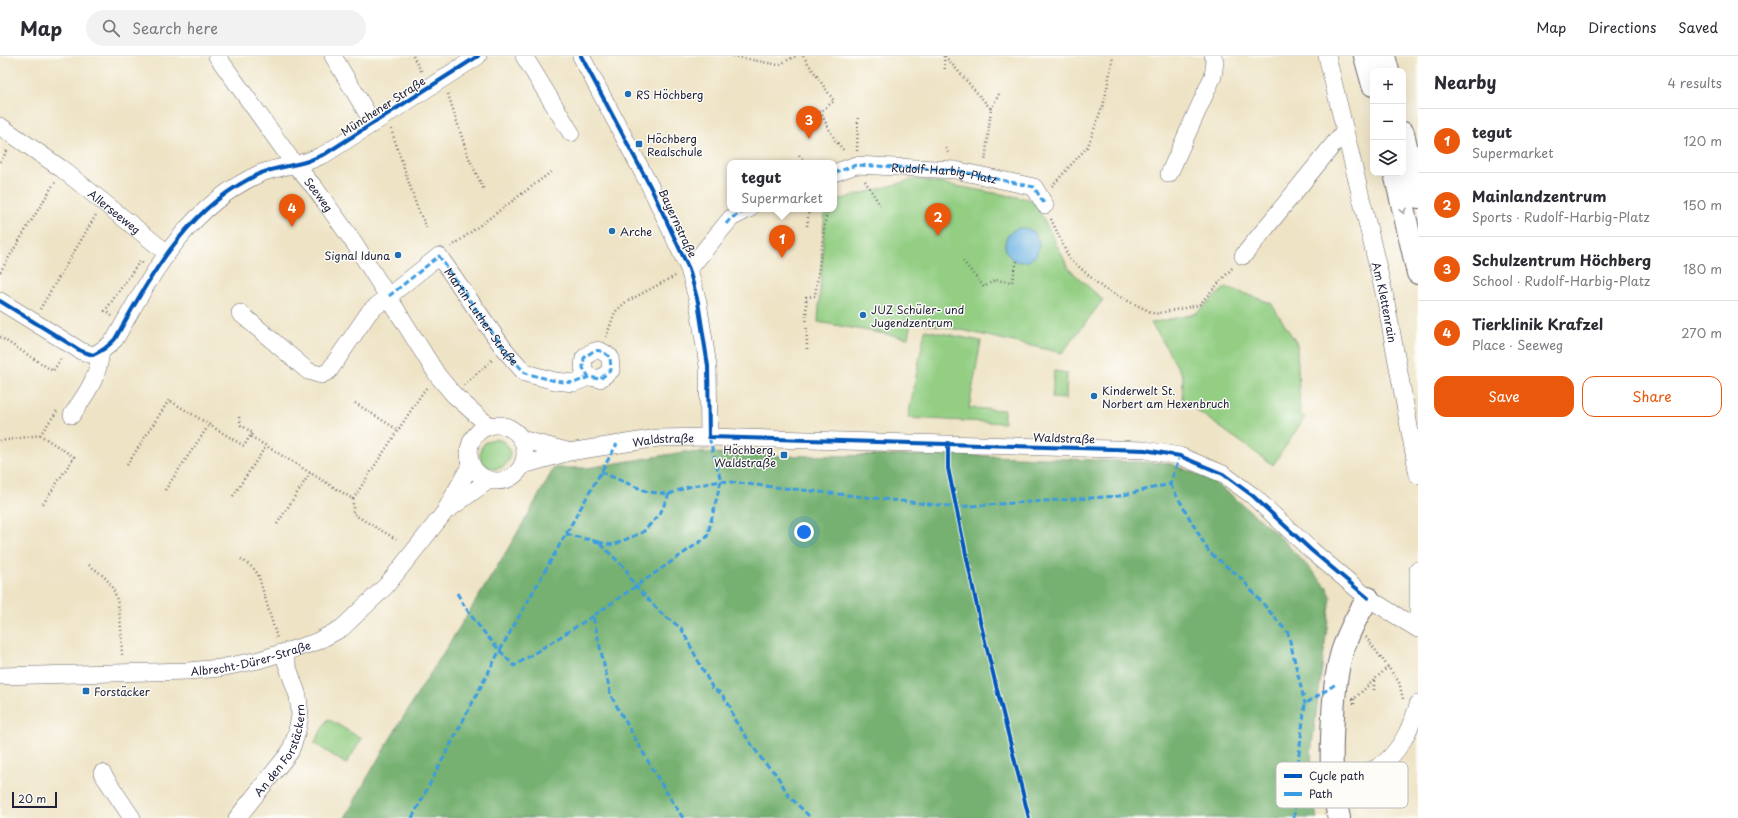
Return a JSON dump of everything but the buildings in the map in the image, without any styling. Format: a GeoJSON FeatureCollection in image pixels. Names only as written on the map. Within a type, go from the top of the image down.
{"type":"FeatureCollection","features":[{"type":"Feature","properties":{"kind":"main road"},"geometry":{"type":"LineString","coordinates":[[1365,56],[1370,74]]}},
{"type":"Feature","properties":{"kind":"main road"},"geometry":{"type":"LineString","coordinates":[[1384,56],[1387,68]]}},
{"type":"Feature","properties":{"kind":"main road"},"geometry":{"type":"LineString","coordinates":[[1405,140],[1418,197]]}},
{"type":"Feature","properties":{"kind":"main road"},"geometry":{"type":"LineString","coordinates":[[1395,176],[1418,273]]}},
{"type":"Feature","properties":{"kind":"main road"},"geometry":{"type":"LineString","coordinates":[[1331,762],[1330,752],[1344,699],[1342,650],[1352,626],[1368,598]]}},
{"type":"Feature","properties":{"kind":"main road"},"geometry":{"type":"LineString","coordinates":[[1337,808],[1339,818]]}},
{"type":"Feature","properties":{"kind":"street","name":"Seeweg"},"geometry":{"type":"LineString","coordinates":[[217,56],[295,165],[315,188],[389,296],[438,376],[454,394],[489,426]]}},
{"type":"Feature","properties":{"kind":"street"},"geometry":{"type":"LineString","coordinates":[[333,56],[379,118]]}},
{"type":"Feature","properties":{"kind":"street","name":"Münchener Straße"},"geometry":{"type":"LineString","coordinates":[[101,351],[107,348],[115,339],[167,253],[190,224],[214,201],[261,174],[276,168],[310,161],[325,154],[435,82],[478,56]]}},
{"type":"Feature","properties":{"kind":"street"},"geometry":{"type":"LineString","coordinates":[[524,56],[571,133]]}},
{"type":"Feature","properties":{"kind":"street","name":"Bayernstraße"},"geometry":{"type":"LineString","coordinates":[[581,56],[652,188],[689,268],[698,302],[708,366],[709,437]]}},
{"type":"Feature","properties":{"kind":"street"},"geometry":{"type":"LineString","coordinates":[[1169,174],[1213,76],[1215,62],[1212,56]]}},
{"type":"Feature","properties":{"kind":"street","name":"Am Klettenrain"},"geometry":{"type":"LineString","coordinates":[[1327,56],[1385,297],[1418,475]]}},
{"type":"Feature","properties":{"kind":"street","name":"Allerseeweg"},"geometry":{"type":"LineString","coordinates":[[0,126],[62,169],[167,253]]}},
{"type":"Feature","properties":{"kind":"street"},"geometry":{"type":"LineString","coordinates":[[1243,256],[1345,130]]}},
{"type":"Feature","properties":{"kind":"street","name":"Rudolf-Harbig-Platz"},"geometry":{"type":"LineString","coordinates":[[837,172],[856,165],[955,170],[1034,187],[1043,202]]}},
{"type":"Feature","properties":{"kind":"street"},"geometry":{"type":"LineString","coordinates":[[689,268],[715,235],[731,218],[743,212]]}},
{"type":"Feature","properties":{"kind":"street","name":"Martin-Luther-Straße"},"geometry":{"type":"LineString","coordinates":[[389,296],[439,256],[504,350],[525,373],[574,383],[589,377],[600,379],[611,370],[610,357],[601,350]]}},
{"type":"Feature","properties":{"kind":"street"},"geometry":{"type":"LineString","coordinates":[[240,313],[308,371],[321,375],[329,371],[370,311],[389,296]]}},
{"type":"Feature","properties":{"kind":"street"},"geometry":{"type":"LineString","coordinates":[[0,301],[81,351],[93,355],[101,351]]}},
{"type":"Feature","properties":{"kind":"street"},"geometry":{"type":"LineString","coordinates":[[72,415],[95,378],[99,368],[101,351]]}},
{"type":"Feature","properties":{"kind":"street","name":"Seeweg"},"geometry":{"type":"LineString","coordinates":[[454,394],[474,437]]}},
{"type":"Feature","properties":{"kind":"street"},"geometry":{"type":"LineString","coordinates":[[499,425],[508,427],[516,432],[525,447],[523,465],[511,478],[502,481],[484,478],[477,472],[469,455],[470,446],[474,437],[481,430],[489,426],[499,425]]}},
{"type":"Feature","properties":{"kind":"street","name":"Waldstraße"},"geometry":{"type":"LineString","coordinates":[[523,465],[569,452],[658,438],[709,437],[1145,450],[1180,456],[1223,474],[1253,496],[1312,550],[1368,598],[1418,629]]}},
{"type":"Feature","properties":{"kind":"street","name":"Waldstraße"},"geometry":{"type":"LineString","coordinates":[[521,439],[569,452]]}},
{"type":"Feature","properties":{"kind":"street","name":"Albrecht-Dürer-Straße"},"geometry":{"type":"LineString","coordinates":[[0,676],[188,671],[220,668],[282,654],[316,642],[342,628],[386,586],[444,513],[472,464]]}},
{"type":"Feature","properties":{"kind":"street","name":"Albrecht-Dürer-Straße"},"geometry":{"type":"LineString","coordinates":[[444,513],[489,480]]}},
{"type":"Feature","properties":{"kind":"street"},"geometry":{"type":"LineString","coordinates":[[1418,570],[1418,619]]}},
{"type":"Feature","properties":{"kind":"street","name":"An den Forstäckern"},"geometry":{"type":"LineString","coordinates":[[237,818],[290,752],[296,735],[300,716],[298,696],[282,654]]}},
{"type":"Feature","properties":{"kind":"street"},"geometry":{"type":"LineString","coordinates":[[1385,762],[1396,752],[1411,726],[1418,704]]}},
{"type":"Feature","properties":{"kind":"street"},"geometry":{"type":"LineString","coordinates":[[102,773],[132,818]]}},
{"type":"Feature","properties":{"kind":"path"},"geometry":{"type":"LineString","coordinates":[[413,56],[435,82],[484,190]]}},
{"type":"Feature","properties":{"kind":"path"},"geometry":{"type":"LineString","coordinates":[[733,56],[778,65],[796,56]]}},
{"type":"Feature","properties":{"kind":"path"},"geometry":{"type":"LineString","coordinates":[[803,56],[834,101],[820,112],[835,140]]}},
{"type":"Feature","properties":{"kind":"path"},"geometry":{"type":"LineString","coordinates":[[944,56],[945,72]]}},
{"type":"Feature","properties":{"kind":"path"},"geometry":{"type":"LineString","coordinates":[[944,56],[991,109]]}},
{"type":"Feature","properties":{"kind":"path"},"geometry":{"type":"LineString","coordinates":[[1113,56],[1105,99],[1088,146],[1043,202],[1069,258],[1104,290],[1155,314],[1199,305],[1243,256]]}},
{"type":"Feature","properties":{"kind":"path"},"geometry":{"type":"LineString","coordinates":[[983,176],[991,109],[999,94]]}},
{"type":"Feature","properties":{"kind":"path"},"geometry":{"type":"LineString","coordinates":[[858,117],[856,165],[880,205]]}},
{"type":"Feature","properties":{"kind":"path"},"geometry":{"type":"LineString","coordinates":[[379,118],[416,207],[427,228]]}},
{"type":"Feature","properties":{"kind":"path"},"geometry":{"type":"LineString","coordinates":[[0,162],[6,153]]}},
{"type":"Feature","properties":{"kind":"path"},"geometry":{"type":"LineString","coordinates":[[799,155],[803,160]]}},
{"type":"Feature","properties":{"kind":"path"},"geometry":{"type":"LineString","coordinates":[[0,272],[62,169]]}},
{"type":"Feature","properties":{"kind":"path"},"geometry":{"type":"LineString","coordinates":[[439,256],[551,172]]}},
{"type":"Feature","properties":{"kind":"path"},"geometry":{"type":"LineString","coordinates":[[33,321],[104,203]]}},
{"type":"Feature","properties":{"kind":"path"},"geometry":{"type":"LineString","coordinates":[[807,226],[809,212]]}},
{"type":"Feature","properties":{"kind":"path"},"geometry":{"type":"LineString","coordinates":[[807,349],[806,297],[815,296],[827,212]]}},
{"type":"Feature","properties":{"kind":"path"},"geometry":{"type":"LineString","coordinates":[[963,261],[984,287],[995,280],[1012,282],[1017,261]]}},
{"type":"Feature","properties":{"kind":"path"},"geometry":{"type":"LineString","coordinates":[[601,350],[615,312],[626,302],[689,268]]}},
{"type":"Feature","properties":{"kind":"path"},"geometry":{"type":"LineString","coordinates":[[0,337],[53,371],[70,345]]}},
{"type":"Feature","properties":{"kind":"path"},"geometry":{"type":"LineString","coordinates":[[454,394],[504,350]]}},
{"type":"Feature","properties":{"kind":"path"},"geometry":{"type":"LineString","coordinates":[[396,539],[353,514],[353,499],[423,392]]}},
{"type":"Feature","properties":{"kind":"path"},"geometry":{"type":"LineString","coordinates":[[127,465],[169,400],[244,446],[253,433],[241,425],[239,417]]}},
{"type":"Feature","properties":{"kind":"path"},"geometry":{"type":"LineString","coordinates":[[355,403],[398,430]]}},
{"type":"Feature","properties":{"kind":"path"},"geometry":{"type":"LineString","coordinates":[[165,490],[209,425]]}},
{"type":"Feature","properties":{"kind":"path"},"geometry":{"type":"LineString","coordinates":[[0,441],[40,435],[74,457],[43,504]]}},
{"type":"Feature","properties":{"kind":"path"},"geometry":{"type":"LineString","coordinates":[[250,436],[353,499]]}},
{"type":"Feature","properties":{"kind":"path"},"geometry":{"type":"LineString","coordinates":[[233,496],[266,446]]}},
{"type":"Feature","properties":{"kind":"path"},"geometry":{"type":"LineString","coordinates":[[276,524],[310,473]]}},
{"type":"Feature","properties":{"kind":"path"},"geometry":{"type":"LineString","coordinates":[[241,559],[258,574],[282,654]]}},
{"type":"Feature","properties":{"kind":"path"},"geometry":{"type":"LineString","coordinates":[[89,565],[102,574],[111,585],[116,599],[121,628],[122,672]]}},
{"type":"Feature","properties":{"kind":"path"},"geometry":{"type":"LineString","coordinates":[[1352,626],[1367,638],[1399,682],[1411,726]]}},
{"type":"Feature","properties":{"kind":"path"},"geometry":{"type":"LineString","coordinates":[[1354,707],[1344,699],[1374,681],[1388,667]]}},
{"type":"Feature","properties":{"kind":"path"},"geometry":{"type":"LineString","coordinates":[[1374,681],[1374,692]]}},
{"type":"Feature","properties":{"kind":"green space"},"geometry":{"type":"Polygon","coordinates":[[[916,179],[1034,200],[1069,269],[1103,300],[1062,353],[966,331],[911,321],[908,338],[818,322],[825,212],[837,212],[837,200],[916,179]]]}},
{"type":"Feature","properties":{"kind":"green space"},"geometry":{"type":"Polygon","coordinates":[[[1226,287],[1271,303],[1297,344],[1300,414],[1305,417],[1273,465],[1182,400],[1183,377],[1151,323],[1195,314],[1226,287]]]}},
{"type":"Feature","properties":{"kind":"green space"},"geometry":{"type":"Polygon","coordinates":[[[925,330],[981,341],[969,408],[1004,410],[1004,423],[908,418],[925,330]]]}},
{"type":"Feature","properties":{"kind":"green space"},"geometry":{"type":"Polygon","coordinates":[[[1054,371],[1067,373],[1066,399],[1052,398],[1054,371]]]}},
{"type":"Feature","properties":{"kind":"green space"},"geometry":{"type":"Polygon","coordinates":[[[495,439],[506,443],[510,454],[506,465],[495,469],[484,465],[480,454],[484,443],[495,439]]]}},
{"type":"Feature","properties":{"kind":"green space"},"geometry":{"type":"Polygon","coordinates":[[[684,452],[785,456],[965,455],[1168,463],[1207,478],[1230,494],[1277,534],[1327,587],[1331,597],[1311,753],[1312,762],[1276,762],[1276,808],[1315,808],[1317,818],[345,818],[370,773],[529,513],[554,468],[587,468],[684,452]]]}},
{"type":"Feature","properties":{"kind":"green space"},"geometry":{"type":"Polygon","coordinates":[[[328,719],[362,739],[346,764],[314,743],[328,719]]]}},
{"type":"Feature","properties":{"kind":"water"},"geometry":{"type":"Polygon","coordinates":[[[1022,228],[1034,233],[1039,245],[1034,257],[1022,262],[1010,257],[1005,245],[1010,233],[1022,228]]]}},
{"type":"Feature","properties":{"kind":"marked path"},"geometry":{"type":"LineString","coordinates":[[837,172],[856,165],[955,170],[1034,187],[1045,205]]}},
{"type":"Feature","properties":{"kind":"marked path"},"geometry":{"type":"LineString","coordinates":[[726,224],[731,218],[743,212]]}},
{"type":"Feature","properties":{"kind":"marked path"},"geometry":{"type":"LineString","coordinates":[[389,296],[439,256],[504,349],[525,373],[555,381],[574,383],[589,377],[600,379],[611,370],[610,357],[597,350],[591,352],[584,358],[583,368],[589,377]]}},
{"type":"Feature","properties":{"kind":"marked path"},"geometry":{"type":"LineString","coordinates":[[683,818],[660,782],[611,696],[593,616],[707,537],[721,481],[709,437]]}},
{"type":"Feature","properties":{"kind":"marked path"},"geometry":{"type":"LineString","coordinates":[[412,818],[500,650],[617,444]]}},
{"type":"Feature","properties":{"kind":"marked path"},"geometry":{"type":"LineString","coordinates":[[601,472],[648,492],[669,494],[688,487],[721,481],[955,507],[1119,496],[1170,484],[1180,456]]}},
{"type":"Feature","properties":{"kind":"marked path"},"geometry":{"type":"LineString","coordinates":[[1170,484],[1209,552],[1241,578],[1288,633],[1305,704]]}},
{"type":"Feature","properties":{"kind":"marked path"},"geometry":{"type":"LineString","coordinates":[[598,542],[613,545],[643,532],[660,514],[669,494]]}},
{"type":"Feature","properties":{"kind":"marked path"},"geometry":{"type":"LineString","coordinates":[[566,534],[598,542],[626,569],[631,580],[661,613],[681,628],[713,689],[721,693],[730,706],[734,719],[763,761],[776,774],[789,796],[811,818]]}},
{"type":"Feature","properties":{"kind":"marked path"},"geometry":{"type":"LineString","coordinates":[[457,593],[476,622],[514,666],[593,616]]}},
{"type":"Feature","properties":{"kind":"marked path"},"geometry":{"type":"LineString","coordinates":[[1298,762],[1305,704],[1336,684]]}},
{"type":"Feature","properties":{"kind":"marked path"},"geometry":{"type":"LineString","coordinates":[[1294,818],[1295,808]]}},
{"type":"Feature","properties":{"kind":"cycle path"},"geometry":{"type":"LineString","coordinates":[[0,301],[81,351],[93,355],[107,347],[115,339],[144,289],[175,243],[193,222],[213,203],[235,187],[261,173],[302,163],[325,154],[478,56]]}},
{"type":"Feature","properties":{"kind":"cycle path"},"geometry":{"type":"LineString","coordinates":[[581,56],[651,188],[689,269],[698,302],[708,366],[709,437],[1145,450],[1180,456],[1223,474],[1253,496],[1311,550],[1368,598]]}},
{"type":"Feature","properties":{"kind":"cycle path"},"geometry":{"type":"LineString","coordinates":[[948,443],[948,468],[980,621],[1029,818]]}},
{"type":"Feature","properties":{"kind":"place","name":"RS Höchberg"},"geometry":{"type":"Point","coordinates":[628,94]}},
{"type":"Feature","properties":{"kind":"place","name":"Schulzentrum Höchberg"},"geometry":{"type":"Point","coordinates":[809,139]}},
{"type":"Feature","properties":{"kind":"place","name":"Höchberg Realschule"},"geometry":{"type":"Point","coordinates":[639,144]}},
{"type":"Feature","properties":{"kind":"place","name":"Tierklinik Krafzel"},"geometry":{"type":"Point","coordinates":[292,227]}},
{"type":"Feature","properties":{"kind":"place","name":"Arche"},"geometry":{"type":"Point","coordinates":[612,231]}},
{"type":"Feature","properties":{"kind":"place","name":"Mainlandzentrum"},"geometry":{"type":"Point","coordinates":[938,236]}},
{"type":"Feature","properties":{"kind":"place","name":"Signal Iduna"},"geometry":{"type":"Point","coordinates":[398,255]}},
{"type":"Feature","properties":{"kind":"place","name":"tegut"},"geometry":{"type":"Point","coordinates":[782,258]}},
{"type":"Feature","properties":{"kind":"place","name":"JUZ Schüler- und Jugendzentrum"},"geometry":{"type":"Point","coordinates":[863,315]}},
{"type":"Feature","properties":{"kind":"place","name":"Kinderwelt St. Norbert am Hexenbruch"},"geometry":{"type":"Point","coordinates":[1094,396]}},
{"type":"Feature","properties":{"kind":"place","name":"Höchberg, Waldstraße"},"geometry":{"type":"Point","coordinates":[784,455]}},
{"type":"Feature","properties":{"kind":"place","name":"Forstäcker"},"geometry":{"type":"Point","coordinates":[86,691]}}]}
